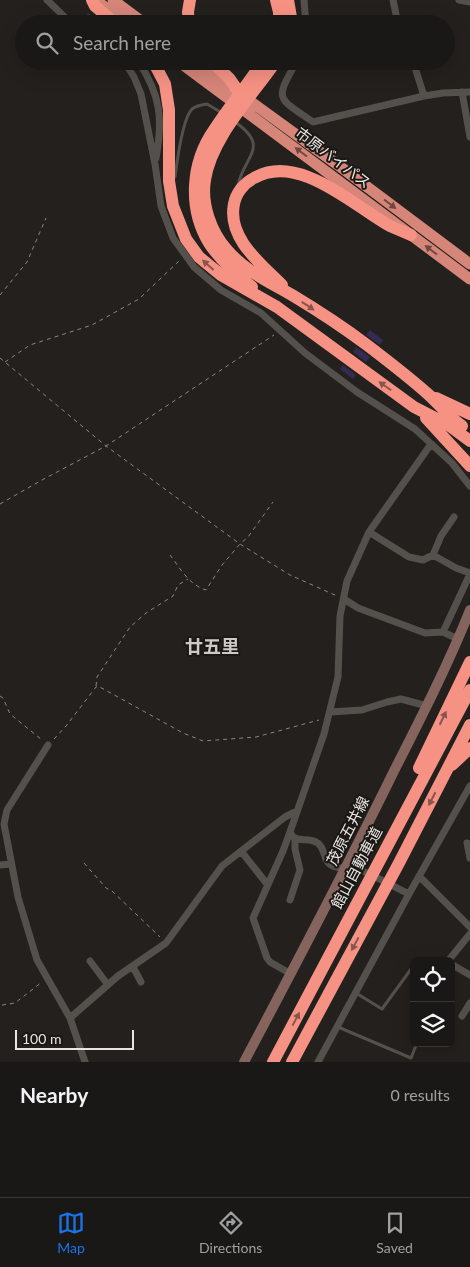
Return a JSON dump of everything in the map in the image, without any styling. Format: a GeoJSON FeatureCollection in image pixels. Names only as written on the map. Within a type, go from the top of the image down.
{"type":"FeatureCollection","features":[{"type":"Feature","properties":{"kind":"highway"},"geometry":{"type":"LineString","coordinates":[[93,0],[95,6],[106,15]]}},
{"type":"Feature","properties":{"kind":"highway"},"geometry":{"type":"LineString","coordinates":[[93,0],[114,15]]}},
{"type":"Feature","properties":{"kind":"highway"},"geometry":{"type":"LineString","coordinates":[[113,0],[138,15]]}},
{"type":"Feature","properties":{"kind":"highway"},"geometry":{"type":"LineString","coordinates":[[188,15],[190,0]]}},
{"type":"Feature","properties":{"kind":"highway"},"geometry":{"type":"LineString","coordinates":[[276,0],[280,15]]}},
{"type":"Feature","properties":{"kind":"highway"},"geometry":{"type":"LineString","coordinates":[[288,0],[291,15]]}},
{"type":"Feature","properties":{"kind":"highway"},"geometry":{"type":"LineString","coordinates":[[158,70],[165,84],[169,110],[168,181],[170,194],[186,239],[199,257],[221,275],[277,307]]}},
{"type":"Feature","properties":{"kind":"highway","name":"市原バイパス"},"geometry":{"type":"LineString","coordinates":[[190,70],[470,279]]}},
{"type":"Feature","properties":{"kind":"highway","name":"市原バイパス"},"geometry":{"type":"LineString","coordinates":[[207,70],[470,264]]}},
{"type":"Feature","properties":{"kind":"highway"},"geometry":{"type":"LineString","coordinates":[[221,70],[229,78],[238,92]]}},
{"type":"Feature","properties":{"kind":"highway"},"geometry":{"type":"LineString","coordinates":[[255,82],[260,70]]}},
{"type":"Feature","properties":{"kind":"highway"},"geometry":{"type":"LineString","coordinates":[[267,70],[255,82],[199,160],[195,178],[195,200],[200,225],[209,242],[224,262],[239,276],[277,307],[414,407],[437,428],[470,466]]}},
{"type":"Feature","properties":{"kind":"highway"},"geometry":{"type":"LineString","coordinates":[[218,133],[204,182],[207,214],[214,232],[226,250],[244,267],[292,295],[366,344],[429,395],[451,417],[470,432]]}},
{"type":"Feature","properties":{"kind":"highway"},"geometry":{"type":"LineString","coordinates":[[292,295],[250,253],[238,237],[233,215],[236,198],[247,182],[256,176],[278,171],[306,176],[324,183],[390,226],[411,235]]}},
{"type":"Feature","properties":{"kind":"highway"},"geometry":{"type":"LineString","coordinates":[[429,395],[470,414]]}},
{"type":"Feature","properties":{"kind":"highway"},"geometry":{"type":"LineString","coordinates":[[414,407],[447,424],[470,441]]}},
{"type":"Feature","properties":{"kind":"highway"},"geometry":{"type":"LineString","coordinates":[[381,858],[390,829],[470,662]]}},
{"type":"Feature","properties":{"kind":"highway","name":"館山自動車道"},"geometry":{"type":"LineString","coordinates":[[273,1062],[470,690]]}},
{"type":"Feature","properties":{"kind":"highway"},"geometry":{"type":"LineString","coordinates":[[292,1062],[399,863],[470,725]]}},
{"type":"Feature","properties":{"kind":"highway"},"geometry":{"type":"LineString","coordinates":[[446,770],[470,748]]}},
{"type":"Feature","properties":{"kind":"main road","name":"茂原五井線"},"geometry":{"type":"LineString","coordinates":[[244,1062],[346,868],[427,706],[470,610]]}},
{"type":"Feature","properties":{"kind":"street"},"geometry":{"type":"LineString","coordinates":[[47,0],[63,15]]}},
{"type":"Feature","properties":{"kind":"street"},"geometry":{"type":"LineString","coordinates":[[304,0],[305,15]]}},
{"type":"Feature","properties":{"kind":"street"},"geometry":{"type":"LineString","coordinates":[[393,0],[396,15]]}},
{"type":"Feature","properties":{"kind":"street"},"geometry":{"type":"LineString","coordinates":[[459,0],[470,2]]}},
{"type":"Feature","properties":{"kind":"street"},"geometry":{"type":"LineString","coordinates":[[130,70],[141,94],[161,206],[173,238],[194,267],[221,290],[261,313],[305,352],[357,392],[415,429],[452,463],[470,486]]}},
{"type":"Feature","properties":{"kind":"street"},"geometry":{"type":"LineString","coordinates":[[143,70],[153,89],[159,109],[161,134],[155,164]]}},
{"type":"Feature","properties":{"kind":"street"},"geometry":{"type":"LineString","coordinates":[[292,70],[284,84],[282,96],[285,102],[313,122],[424,96],[466,92],[470,137]]}},
{"type":"Feature","properties":{"kind":"street"},"geometry":{"type":"LineString","coordinates":[[416,70],[424,96]]}},
{"type":"Feature","properties":{"kind":"street"},"geometry":{"type":"LineString","coordinates":[[290,974],[270,962],[267,958],[252,918],[283,851],[329,715],[338,678],[340,616],[347,581],[369,532],[431,444]]}},
{"type":"Feature","properties":{"kind":"street"},"geometry":{"type":"LineString","coordinates":[[369,532],[409,557],[423,560],[433,555],[441,536],[454,517]]}},
{"type":"Feature","properties":{"kind":"street"},"geometry":{"type":"LineString","coordinates":[[433,555],[456,568],[470,573],[443,632]]}},
{"type":"Feature","properties":{"kind":"street"},"geometry":{"type":"LineString","coordinates":[[344,600],[358,608],[424,632],[443,632],[458,639]]}},
{"type":"Feature","properties":{"kind":"street"},"geometry":{"type":"LineString","coordinates":[[329,715],[362,710],[401,699],[427,706]]}},
{"type":"Feature","properties":{"kind":"street"},"geometry":{"type":"LineString","coordinates":[[48,745],[7,810],[4,824],[23,917],[37,960],[70,1018],[85,1062]]}},
{"type":"Feature","properties":{"kind":"street"},"geometry":{"type":"LineString","coordinates":[[318,1062],[408,894],[470,786]]}},
{"type":"Feature","properties":{"kind":"street"},"geometry":{"type":"LineString","coordinates":[[70,1018],[108,985],[166,943],[222,866],[285,817],[297,811]]}},
{"type":"Feature","properties":{"kind":"street"},"geometry":{"type":"LineString","coordinates":[[290,832],[295,839],[317,842],[321,846],[325,859],[332,866],[358,869],[408,894]]}},
{"type":"Feature","properties":{"kind":"street"},"geometry":{"type":"LineString","coordinates":[[290,900],[300,870],[295,849],[295,839]]}},
{"type":"Feature","properties":{"kind":"street"},"geometry":{"type":"LineString","coordinates":[[467,843],[470,858]]}},
{"type":"Feature","properties":{"kind":"street"},"geometry":{"type":"LineString","coordinates":[[241,851],[267,884]]}},
{"type":"Feature","properties":{"kind":"street"},"geometry":{"type":"LineString","coordinates":[[0,865],[11,864]]}},
{"type":"Feature","properties":{"kind":"street"},"geometry":{"type":"LineString","coordinates":[[419,876],[470,927]]}},
{"type":"Feature","properties":{"kind":"street"},"geometry":{"type":"LineString","coordinates":[[451,957],[470,934]]}},
{"type":"Feature","properties":{"kind":"street"},"geometry":{"type":"LineString","coordinates":[[90,961],[108,985]]}},
{"type":"Feature","properties":{"kind":"street"},"geometry":{"type":"LineString","coordinates":[[133,966],[141,982]]}},
{"type":"Feature","properties":{"kind":"street"},"geometry":{"type":"LineString","coordinates":[[455,967],[470,976]]}},
{"type":"Feature","properties":{"kind":"street"},"geometry":{"type":"LineString","coordinates":[[462,1016],[470,1003]]}},
{"type":"Feature","properties":{"kind":"lane"},"geometry":{"type":"LineString","coordinates":[[170,194],[174,184],[180,144],[189,113],[194,107],[207,104],[216,108],[241,126],[253,142],[252,152],[238,182],[236,198]]}},
{"type":"Feature","properties":{"kind":"lane"},"geometry":{"type":"LineString","coordinates":[[356,993],[382,1009],[410,970]]}},
{"type":"Feature","properties":{"kind":"lane"},"geometry":{"type":"LineString","coordinates":[[337,1026],[411,1058],[415,1047]]}},
{"type":"Feature","properties":{"kind":"path"},"geometry":{"type":"LineString","coordinates":[[0,295],[27,262],[46,218]]}},
{"type":"Feature","properties":{"kind":"path"},"geometry":{"type":"LineString","coordinates":[[4,362],[30,345],[92,325],[139,299],[186,256]]}},
{"type":"Feature","properties":{"kind":"path"},"geometry":{"type":"LineString","coordinates":[[0,504],[106,446],[268,341],[280,330]]}},
{"type":"Feature","properties":{"kind":"path"},"geometry":{"type":"LineString","coordinates":[[0,358],[106,446],[240,544],[290,575],[344,600]]}},
{"type":"Feature","properties":{"kind":"path"},"geometry":{"type":"LineString","coordinates":[[170,555],[188,579],[206,590],[273,502]]}},
{"type":"Feature","properties":{"kind":"path"},"geometry":{"type":"LineString","coordinates":[[0,696],[3,698],[10,714],[48,745],[66,726],[96,687],[97,677],[130,627],[146,613],[173,596],[178,585],[188,579]]}},
{"type":"Feature","properties":{"kind":"path"},"geometry":{"type":"LineString","coordinates":[[96,687],[98,686],[183,733],[202,741],[256,737],[311,722],[329,715]]}},
{"type":"Feature","properties":{"kind":"path"},"geometry":{"type":"LineString","coordinates":[[84,862],[106,888],[112,891],[166,943]]}},
{"type":"Feature","properties":{"kind":"path"},"geometry":{"type":"LineString","coordinates":[[2,1005],[15,1003],[46,978]]}},
{"type":"Feature","properties":{"kind":"building"},"geometry":{"type":"Polygon","coordinates":[[[370,330],[383,340],[380,345],[366,335],[370,330]]]}},
{"type":"Feature","properties":{"kind":"building"},"geometry":{"type":"Polygon","coordinates":[[[356,347],[370,357],[366,362],[353,352],[356,347]]]}},
{"type":"Feature","properties":{"kind":"building"},"geometry":{"type":"Polygon","coordinates":[[[343,365],[356,375],[353,379],[340,369],[343,365]]]}},
{"type":"Feature","properties":{"kind":"tunnel"},"geometry":{"type":"LineString","coordinates":[[91,15],[98,5]]}},
{"type":"Feature","properties":{"kind":"district","name":"廿五里"},"geometry":{"type":"Point","coordinates":[212,647]}}]}
